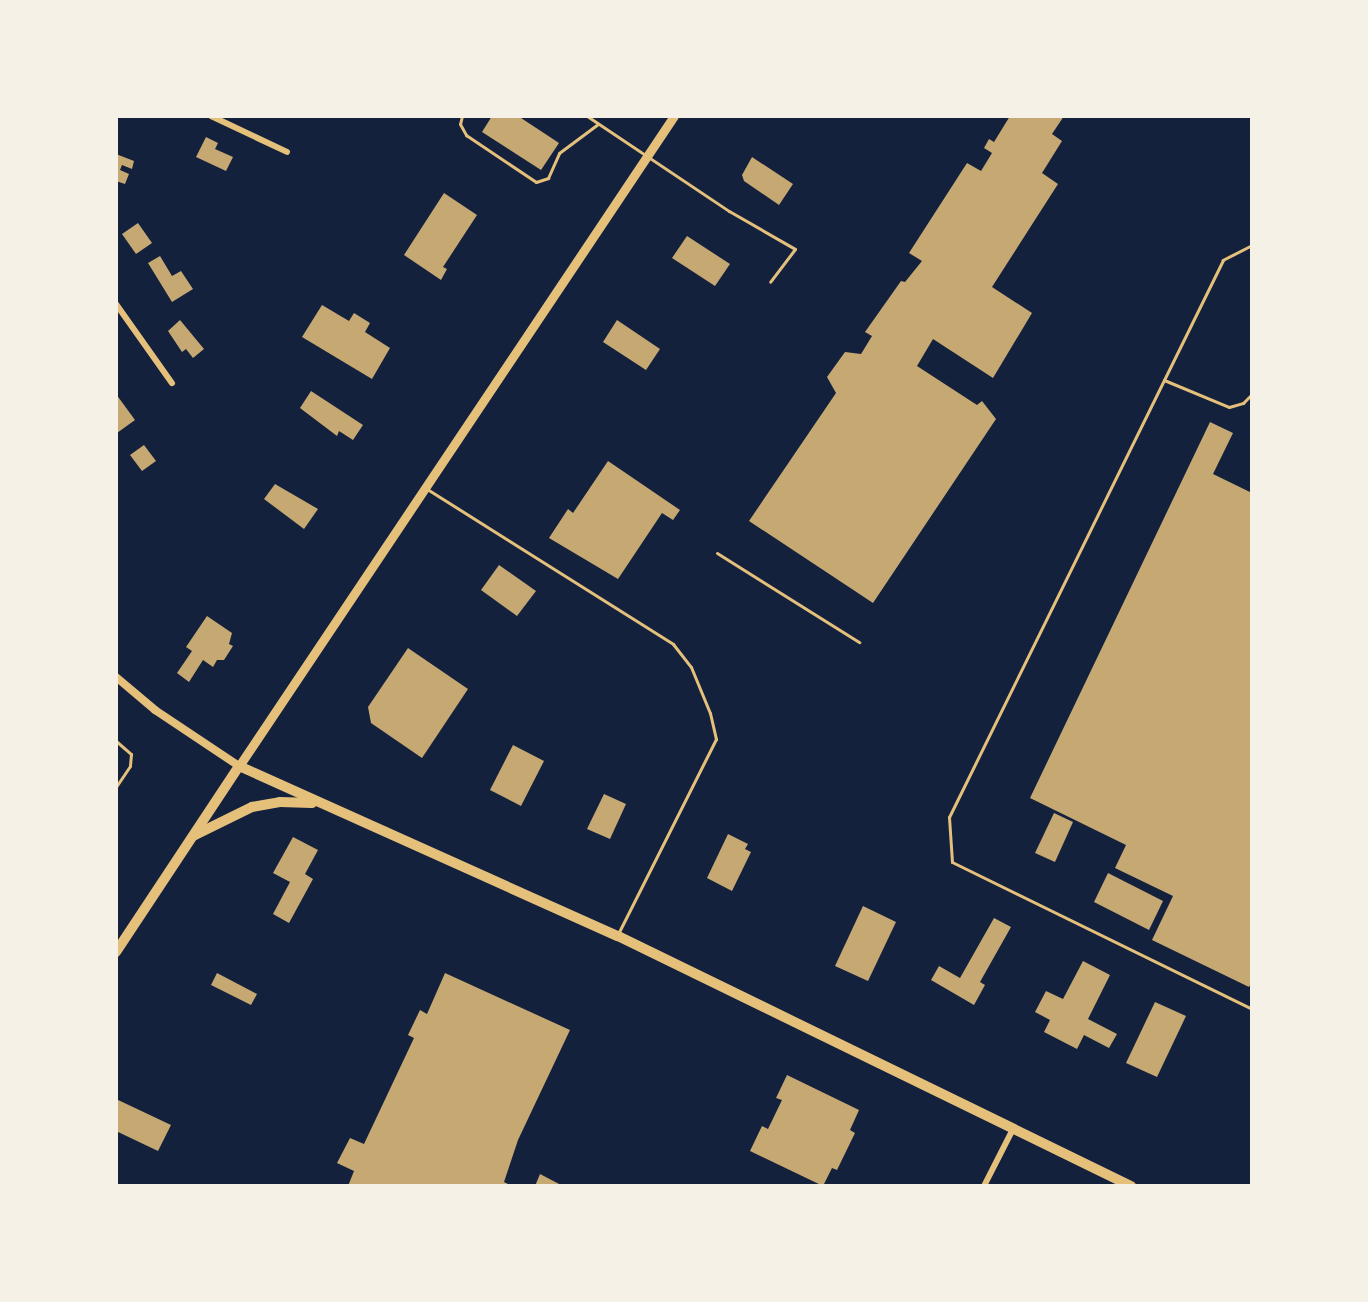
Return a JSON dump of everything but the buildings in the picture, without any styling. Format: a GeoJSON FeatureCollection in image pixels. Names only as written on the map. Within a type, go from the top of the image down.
{"type":"FeatureCollection","features":[{"type":"Feature","properties":{"kind":"highway"},"geometry":{"type":"LineString","coordinates":[[116,952],[239,766],[618,936],[1131,1186]]}},
{"type":"Feature","properties":{"kind":"highway"},"geometry":{"type":"LineString","coordinates":[[191,839],[210,825],[252,807],[299,801],[328,806]]}},
{"type":"Feature","properties":{"kind":"main road"},"geometry":{"type":"LineString","coordinates":[[116,677],[155,710],[239,766],[674,116]]}},
{"type":"Feature","properties":{"kind":"street"},"geometry":{"type":"LineString","coordinates":[[211,116],[287,152]]}},
{"type":"Feature","properties":{"kind":"street"},"geometry":{"type":"LineString","coordinates":[[116,304],[172,383]]}},
{"type":"Feature","properties":{"kind":"street"},"geometry":{"type":"LineString","coordinates":[[984,1186],[1014,1127]]}},
{"type":"Feature","properties":{"kind":"lane"},"geometry":{"type":"LineString","coordinates":[[462,116],[460,124],[466,135],[536,182],[548,178],[559,153],[598,124]]}},
{"type":"Feature","properties":{"kind":"lane"},"geometry":{"type":"LineString","coordinates":[[587,116],[729,211],[795,249],[770,282]]}},
{"type":"Feature","properties":{"kind":"lane"},"geometry":{"type":"LineString","coordinates":[[1252,245],[1223,260],[949,817],[952,862],[1252,1009]]}},
{"type":"Feature","properties":{"kind":"lane"},"geometry":{"type":"LineString","coordinates":[[1164,380],[1229,407],[1243,403],[1252,394]]}},
{"type":"Feature","properties":{"kind":"lane"},"geometry":{"type":"LineString","coordinates":[[424,487],[673,644],[691,667],[710,713],[716,739],[618,936]]}},
{"type":"Feature","properties":{"kind":"lane"},"geometry":{"type":"LineString","coordinates":[[717,553],[859,642]]}},
{"type":"Feature","properties":{"kind":"lane"},"geometry":{"type":"LineString","coordinates":[[116,741],[131,754],[130,766],[116,787]]}}]}
